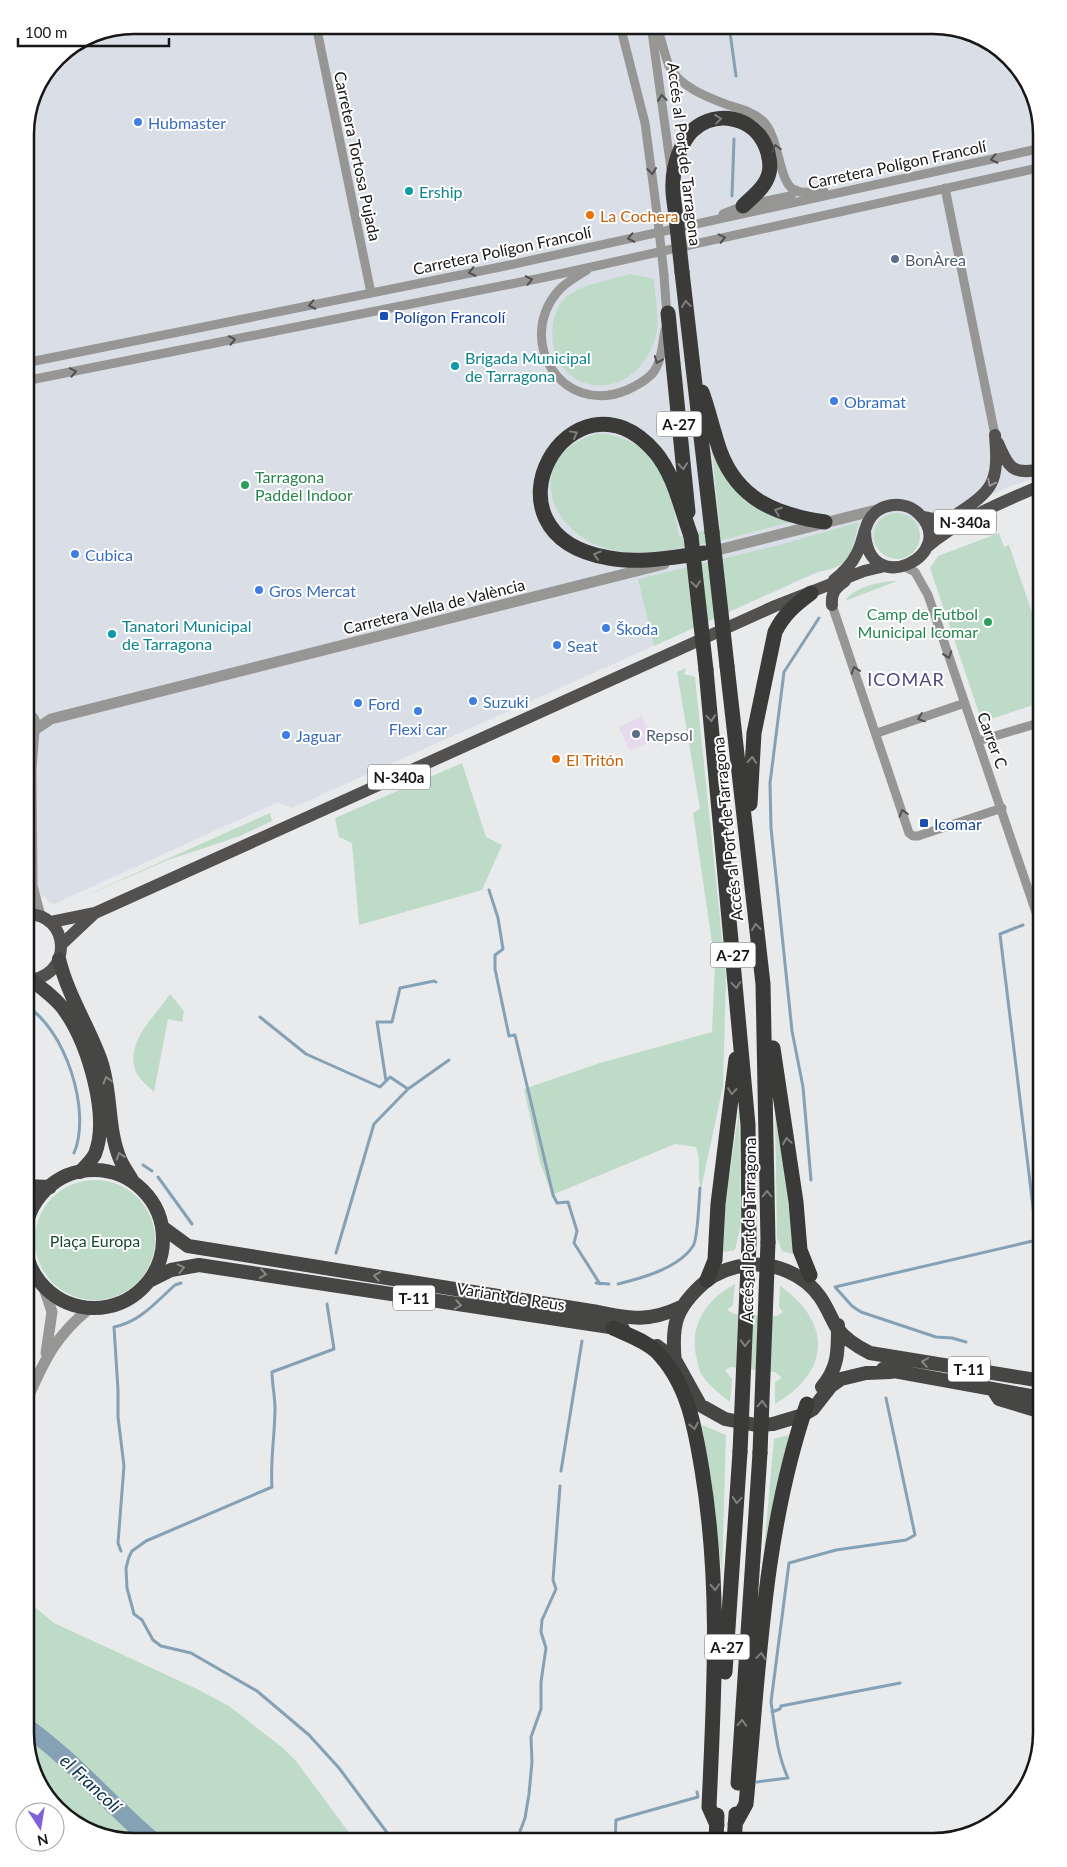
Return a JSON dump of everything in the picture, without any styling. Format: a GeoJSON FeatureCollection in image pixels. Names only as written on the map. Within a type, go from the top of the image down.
{"type":"FeatureCollection","features":[{"type":"Feature","properties":{"kind":"highway"},"geometry":{"type":"LineString","coordinates":[[672,182],[683,145],[693,130],[709,120],[735,119],[756,130],[763,140],[768,154],[769,173],[765,183],[743,206]]}},
{"type":"Feature","properties":{"kind":"highway","name":"Accés al Port de Tarragona"},"geometry":{"type":"LineString","coordinates":[[672,182],[763,984],[768,1242],[760,1453],[735,1833]]}},
{"type":"Feature","properties":{"kind":"highway","name":"Accés al Port de Tarragona"},"geometry":{"type":"LineString","coordinates":[[668,313],[690,536],[706,670],[748,1126],[749,1242],[740,1452],[731,1564],[717,1825]]}},
{"type":"Feature","properties":{"kind":"highway"},"geometry":{"type":"LineString","coordinates":[[694,369],[720,450],[735,478],[759,502],[773,510],[792,516],[825,522]]}},
{"type":"Feature","properties":{"kind":"highway"},"geometry":{"type":"LineString","coordinates":[[690,536],[664,465],[656,454],[633,433],[618,427],[600,426],[582,429],[567,437],[546,462],[540,492],[543,508],[557,532],[581,549],[610,558],[626,560],[645,560],[704,553]]}},
{"type":"Feature","properties":{"kind":"highway"},"geometry":{"type":"LineString","coordinates":[[752,896],[750,785],[759,701],[775,632],[782,617],[792,606],[811,593]]}},
{"type":"Feature","properties":{"kind":"highway"},"geometry":{"type":"LineString","coordinates":[[59,960],[64,981],[101,1061],[108,1085],[120,1158],[133,1182]]}},
{"type":"Feature","properties":{"kind":"highway"},"geometry":{"type":"LineString","coordinates":[[34,985],[64,1009],[77,1033],[94,1082],[100,1130],[94,1155],[80,1172]]}},
{"type":"Feature","properties":{"kind":"highway"},"geometry":{"type":"LineString","coordinates":[[764,1023],[773,1050],[796,1202],[800,1250],[810,1275],[831,1300],[838,1323]]}},
{"type":"Feature","properties":{"kind":"highway"},"geometry":{"type":"LineString","coordinates":[[598,1312],[634,1314],[657,1312],[681,1298],[706,1275],[715,1260],[718,1204],[740,1025]]}},
{"type":"Feature","properties":{"kind":"highway","name":"T-11"},"geometry":{"type":"LineString","coordinates":[[34,1208],[50,1186],[70,1175],[91,1170],[113,1173],[133,1182],[152,1201],[162,1227],[163,1250],[160,1261],[149,1281],[132,1297],[122,1302],[90,1308],[63,1300],[43,1285],[34,1273]]}},
{"type":"Feature","properties":{"kind":"highway","name":"T-11"},"geometry":{"type":"LineString","coordinates":[[34,1186],[50,1186]]}},
{"type":"Feature","properties":{"kind":"highway","name":"Variant de Reus"},"geometry":{"type":"LineString","coordinates":[[162,1227],[188,1246],[598,1312]]}},
{"type":"Feature","properties":{"kind":"highway"},"geometry":{"type":"LineString","coordinates":[[706,1275],[741,1258],[759,1256],[784,1261],[810,1275]]}},
{"type":"Feature","properties":{"kind":"highway","name":"T-11"},"geometry":{"type":"LineString","coordinates":[[838,1323],[838,1357],[832,1376],[805,1411],[773,1424],[738,1423],[725,1419],[700,1405],[675,1360],[673,1336],[681,1307],[706,1275],[736,1266],[756,1264],[784,1269],[799,1277],[819,1296],[856,1346],[870,1353],[1020,1378],[1033,1377]]}},
{"type":"Feature","properties":{"kind":"highway","name":"Variant de Reus"},"geometry":{"type":"LineString","coordinates":[[149,1281],[183,1267],[199,1265],[215,1267],[631,1330],[645,1337],[675,1360]]}},
{"type":"Feature","properties":{"kind":"highway","name":"T-11"},"geometry":{"type":"LineString","coordinates":[[598,1312],[630,1319],[644,1319],[662,1316],[681,1307]]}},
{"type":"Feature","properties":{"kind":"highway"},"geometry":{"type":"LineString","coordinates":[[613,1328],[642,1341],[656,1351],[684,1394],[693,1422],[707,1500],[715,1590],[716,1664],[709,1807],[717,1825]]}},
{"type":"Feature","properties":{"kind":"highway"},"geometry":{"type":"LineString","coordinates":[[675,1360],[677,1381]]}},
{"type":"Feature","properties":{"kind":"highway","name":"T-11"},"geometry":{"type":"LineString","coordinates":[[832,1376],[863,1367],[874,1367],[891,1372],[1033,1396]]}},
{"type":"Feature","properties":{"kind":"highway"},"geometry":{"type":"LineString","coordinates":[[736,1824],[746,1804],[768,1592],[778,1521],[805,1411],[841,1379],[866,1373],[891,1372]]}},
{"type":"Feature","properties":{"kind":"highway"},"geometry":{"type":"LineString","coordinates":[[992,1388],[999,1399],[1033,1409]]}},
{"type":"Feature","properties":{"kind":"highway","name":"A-27"},"geometry":{"type":"LineString","coordinates":[[717,1825],[717,1833]]}},
{"type":"Feature","properties":{"kind":"main road"},"geometry":{"type":"LineString","coordinates":[[995,435],[1010,467],[1018,471],[1033,470]]}},
{"type":"Feature","properties":{"kind":"main road"},"geometry":{"type":"LineString","coordinates":[[954,516],[980,499],[990,488],[996,474],[995,435]]}},
{"type":"Feature","properties":{"kind":"main road","name":"N-340a"},"geometry":{"type":"LineString","coordinates":[[62,944],[95,914],[775,606],[885,566],[905,567],[914,563],[927,546],[949,531],[1033,489]]}},
{"type":"Feature","properties":{"kind":"main road","name":"N-340a"},"geometry":{"type":"LineString","coordinates":[[923,518],[938,520],[1006,501]]}},
{"type":"Feature","properties":{"kind":"main road","name":"N-340a"},"geometry":{"type":"LineString","coordinates":[[826,586],[841,575],[855,557],[868,522],[880,509],[894,504],[905,505],[915,510],[923,518],[927,527],[927,546]]}},
{"type":"Feature","properties":{"kind":"main road"},"geometry":{"type":"LineString","coordinates":[[865,532],[865,543],[869,553],[885,566]]}},
{"type":"Feature","properties":{"kind":"main road"},"geometry":{"type":"LineString","coordinates":[[832,605],[832,597],[836,587],[851,577]]}},
{"type":"Feature","properties":{"kind":"main road","name":"N-340a"},"geometry":{"type":"LineString","coordinates":[[34,916],[46,919],[95,914]]}},
{"type":"Feature","properties":{"kind":"main road"},"geometry":{"type":"LineString","coordinates":[[34,978],[49,973],[59,960],[62,944],[59,933],[46,919]]}},
{"type":"Feature","properties":{"kind":"street","name":"Carretera Tortosa Pujada"},"geometry":{"type":"LineString","coordinates":[[318,34],[371,293]]}},
{"type":"Feature","properties":{"kind":"street","name":"Accés al Port de Tarragona"},"geometry":{"type":"LineString","coordinates":[[622,34],[645,122],[668,313]]}},
{"type":"Feature","properties":{"kind":"street","name":"Accés al Port de Tarragona"},"geometry":{"type":"LineString","coordinates":[[652,34],[672,182]]}},
{"type":"Feature","properties":{"kind":"street"},"geometry":{"type":"LineString","coordinates":[[660,34],[669,65],[679,81],[700,93],[750,112],[765,123],[776,144],[785,179],[796,190],[845,191]]}},
{"type":"Feature","properties":{"kind":"street","name":"Carretera Polígon Francolí"},"geometry":{"type":"LineString","coordinates":[[34,361],[371,293],[1033,150]]}},
{"type":"Feature","properties":{"kind":"street","name":"Carretera Polígon Francolí"},"geometry":{"type":"LineString","coordinates":[[34,379],[591,267],[1033,169]]}},
{"type":"Feature","properties":{"kind":"street"},"geometry":{"type":"LineString","coordinates":[[945,188],[995,435]]}},
{"type":"Feature","properties":{"kind":"street"},"geometry":{"type":"LineString","coordinates":[[705,222],[743,206],[790,196],[796,190]]}},
{"type":"Feature","properties":{"kind":"street"},"geometry":{"type":"LineString","coordinates":[[591,267],[562,287],[545,313],[541,325],[540,340],[550,366],[557,377],[568,385],[584,394],[603,396],[618,394],[638,386],[652,373],[661,356],[668,313]]}},
{"type":"Feature","properties":{"kind":"street","name":"Carretera Vella de València"},"geometry":{"type":"LineString","coordinates":[[36,730],[51,718],[543,595],[825,522],[844,520],[880,509]]}},
{"type":"Feature","properties":{"kind":"street","name":"Carrer C"},"geometry":{"type":"LineString","coordinates":[[905,567],[915,572],[928,595],[1033,903]]}},
{"type":"Feature","properties":{"kind":"street"},"geometry":{"type":"LineString","coordinates":[[832,605],[910,833],[913,836],[1002,808]]}},
{"type":"Feature","properties":{"kind":"street"},"geometry":{"type":"LineString","coordinates":[[877,733],[965,703]]}},
{"type":"Feature","properties":{"kind":"street","name":"Carretera Vella de València"},"geometry":{"type":"LineString","coordinates":[[34,714],[51,718]]}},
{"type":"Feature","properties":{"kind":"street"},"geometry":{"type":"LineString","coordinates":[[978,741],[1033,725]]}},
{"type":"Feature","properties":{"kind":"street"},"geometry":{"type":"LineString","coordinates":[[34,726],[36,730],[34,750]]}},
{"type":"Feature","properties":{"kind":"street"},"geometry":{"type":"LineString","coordinates":[[34,889],[46,919]]}},
{"type":"Feature","properties":{"kind":"street"},"geometry":{"type":"LineString","coordinates":[[34,1383],[55,1334],[52,1312],[43,1285]]}},
{"type":"Feature","properties":{"kind":"street"},"geometry":{"type":"LineString","coordinates":[[55,1334],[90,1308]]}},
{"type":"Feature","properties":{"kind":"shaded area"},"geometry":{"type":"Polygon","coordinates":[[[134,34],[940,34],[965,39],[978,44],[1008,68],[1023,89],[1028,102],[1033,134],[1033,479],[1011,486],[292,808],[278,802],[54,904],[49,903],[45,896],[34,899],[34,127],[41,95],[63,63],[95,41],[108,37],[134,34]]]}},
{"type":"Feature","properties":{"kind":"shaded area","name":"Repsol"},"geometry":{"type":"Polygon","coordinates":[[[642,716],[654,740],[630,751],[619,727],[642,716]]]}},
{"type":"Feature","properties":{"kind":"green space"},"geometry":{"type":"Polygon","coordinates":[[[630,274],[654,279],[657,330],[645,360],[629,376],[611,384],[592,385],[575,378],[562,366],[554,347],[553,324],[559,306],[564,299],[578,290],[592,284],[630,274]]]}},
{"type":"Feature","properties":{"kind":"green space"},"geometry":{"type":"Polygon","coordinates":[[[600,433],[620,437],[636,445],[649,456],[666,484],[679,537],[720,526],[712,449],[726,476],[741,496],[761,511],[790,522],[699,545],[649,552],[627,552],[608,549],[586,539],[568,526],[557,509],[551,491],[552,473],[560,456],[576,443],[600,433]]]}},
{"type":"Feature","properties":{"kind":"green space"},"geometry":{"type":"Polygon","coordinates":[[[897,513],[910,517],[916,523],[920,536],[916,549],[910,555],[897,559],[884,555],[878,549],[874,536],[878,523],[884,517],[897,513]]]}},
{"type":"Feature","properties":{"kind":"green space"},"geometry":{"type":"Polygon","coordinates":[[[859,522],[851,551],[844,562],[838,567],[816,572],[654,646],[638,579],[776,546],[859,522]]]}},
{"type":"Feature","properties":{"kind":"green space","name":"Camp de Futbol Municipal Icomar"},"geometry":{"type":"Polygon","coordinates":[[[999,533],[1004,547],[1009,545],[1033,616],[1033,705],[982,722],[930,568],[938,556],[999,533]]]}},
{"type":"Feature","properties":{"kind":"green space"},"geometry":{"type":"Polygon","coordinates":[[[897,581],[845,601],[859,589],[897,581]]]}},
{"type":"Feature","properties":{"kind":"green space"},"geometry":{"type":"Polygon","coordinates":[[[686,668],[684,674],[695,677],[726,977],[723,1086],[701,1189],[699,1158],[696,1147],[675,1144],[552,1195],[540,1162],[524,1089],[600,1063],[712,1032],[715,963],[693,813],[700,809],[677,672],[686,668]]]}},
{"type":"Feature","properties":{"kind":"green space"},"geometry":{"type":"Polygon","coordinates":[[[462,763],[486,837],[502,845],[482,890],[359,925],[352,843],[339,837],[335,818],[462,763]]]}},
{"type":"Feature","properties":{"kind":"green space"},"geometry":{"type":"Polygon","coordinates":[[[270,813],[272,821],[240,836],[168,860],[69,903],[270,813]]]}},
{"type":"Feature","properties":{"kind":"green space"},"geometry":{"type":"Polygon","coordinates":[[[170,994],[184,1011],[182,1022],[168,1019],[154,1092],[136,1072],[133,1061],[134,1050],[143,1030],[170,994]]]}},
{"type":"Feature","properties":{"kind":"green space"},"geometry":{"type":"Polygon","coordinates":[[[739,1109],[741,1224],[735,1250],[723,1252],[725,1209],[739,1109]]]}},
{"type":"Feature","properties":{"kind":"green space"},"geometry":{"type":"Polygon","coordinates":[[[775,1109],[793,1254],[782,1251],[777,1238],[775,1109]]]}},
{"type":"Feature","properties":{"kind":"green space","name":"Plaça Europa"},"geometry":{"type":"Polygon","coordinates":[[[95,1180],[118,1185],[128,1190],[137,1198],[145,1207],[150,1217],[155,1240],[150,1263],[145,1273],[137,1282],[128,1290],[118,1295],[95,1300],[72,1295],[62,1290],[53,1282],[45,1273],[40,1263],[35,1240],[40,1217],[45,1207],[53,1198],[62,1190],[72,1185],[95,1180]]]}},
{"type":"Feature","properties":{"kind":"green space"},"geometry":{"type":"Polygon","coordinates":[[[735,1284],[733,1305],[727,1310],[734,1314],[777,1316],[783,1312],[779,1307],[780,1286],[797,1300],[809,1316],[816,1331],[818,1347],[815,1362],[806,1377],[793,1391],[775,1404],[775,1382],[782,1378],[775,1372],[731,1367],[725,1370],[732,1379],[730,1402],[711,1386],[700,1372],[695,1348],[697,1325],[708,1306],[725,1290],[735,1284]]]}},
{"type":"Feature","properties":{"kind":"green space"},"geometry":{"type":"Polygon","coordinates":[[[702,1425],[726,1435],[722,1573],[713,1496],[702,1425]]]}},
{"type":"Feature","properties":{"kind":"green space"},"geometry":{"type":"Polygon","coordinates":[[[789,1435],[770,1522],[762,1572],[774,1439],[789,1435]]]}},
{"type":"Feature","properties":{"kind":"green space"},"geometry":{"type":"Polygon","coordinates":[[[34,1606],[54,1623],[197,1689],[229,1706],[283,1748],[296,1761],[349,1833],[127,1833],[102,1828],[89,1823],[59,1799],[44,1778],[39,1765],[34,1733],[34,1606]]]}},
{"type":"Feature","properties":{"kind":"waterway"},"geometry":{"type":"LineString","coordinates":[[730,34],[736,76]]}},
{"type":"Feature","properties":{"kind":"waterway"},"geometry":{"type":"LineString","coordinates":[[732,196],[734,139]]}},
{"type":"Feature","properties":{"kind":"waterway"},"geometry":{"type":"LineString","coordinates":[[811,1180],[803,1087],[792,1031],[771,828],[770,783],[784,672],[819,618]]}},
{"type":"Feature","properties":{"kind":"waterway"},"geometry":{"type":"LineString","coordinates":[[489,890],[498,918],[503,949],[495,955],[495,969],[509,1036],[515,1035],[553,1195],[557,1203],[568,1202],[577,1231],[574,1243],[600,1284]]}},
{"type":"Feature","properties":{"kind":"waterway"},"geometry":{"type":"LineString","coordinates":[[1023,925],[1000,934],[1033,1207]]}},
{"type":"Feature","properties":{"kind":"waterway"},"geometry":{"type":"LineString","coordinates":[[386,1081],[377,1022],[392,1022],[400,988],[436,982]]}},
{"type":"Feature","properties":{"kind":"waterway"},"geometry":{"type":"LineString","coordinates":[[34,1012],[52,1032],[63,1051],[71,1072],[80,1115],[79,1136],[74,1153]]}},
{"type":"Feature","properties":{"kind":"waterway"},"geometry":{"type":"LineString","coordinates":[[260,1017],[306,1054],[380,1087],[390,1077],[408,1089]]}},
{"type":"Feature","properties":{"kind":"waterway"},"geometry":{"type":"LineString","coordinates":[[336,1253],[374,1124],[408,1089],[449,1060]]}},
{"type":"Feature","properties":{"kind":"waterway"},"geometry":{"type":"LineString","coordinates":[[143,1165],[152,1171]]}},
{"type":"Feature","properties":{"kind":"waterway"},"geometry":{"type":"LineString","coordinates":[[158,1177],[192,1224]]}},
{"type":"Feature","properties":{"kind":"waterway"},"geometry":{"type":"LineString","coordinates":[[618,1284],[659,1271],[687,1254],[695,1242],[700,1188]]}},
{"type":"Feature","properties":{"kind":"waterway"},"geometry":{"type":"LineString","coordinates":[[966,1342],[952,1338],[936,1337],[861,1312],[852,1306],[835,1287],[1033,1241]]}},
{"type":"Feature","properties":{"kind":"waterway"},"geometry":{"type":"LineString","coordinates":[[121,1551],[118,1543],[124,1466],[118,1417],[114,1327],[140,1316],[175,1285],[181,1283]]}},
{"type":"Feature","properties":{"kind":"waterway"},"geometry":{"type":"LineString","coordinates":[[596,1283],[609,1284]]}},
{"type":"Feature","properties":{"kind":"waterway"},"geometry":{"type":"LineString","coordinates":[[327,1304],[334,1349],[272,1372],[275,1408],[272,1487],[146,1541],[132,1551],[129,1557],[126,1568],[127,1588],[134,1614],[142,1620],[153,1640],[161,1646],[191,1653],[257,1691],[309,1735],[339,1768],[387,1833]]}},
{"type":"Feature","properties":{"kind":"waterway"},"geometry":{"type":"LineString","coordinates":[[561,1471],[582,1341]]}},
{"type":"Feature","properties":{"kind":"waterway"},"geometry":{"type":"LineString","coordinates":[[757,1782],[788,1778],[779,1750],[771,1702],[789,1563],[836,1550],[906,1540],[915,1535],[886,1398]]}},
{"type":"Feature","properties":{"kind":"waterway"},"geometry":{"type":"LineString","coordinates":[[519,1833],[525,1818],[529,1794],[532,1762],[531,1737],[541,1709],[541,1682],[546,1648],[541,1632],[542,1620],[556,1589],[553,1580],[560,1486]]}},
{"type":"Feature","properties":{"kind":"waterway"},"geometry":{"type":"LineString","coordinates":[[772,1712],[780,1709],[781,1706],[900,1683]]}},
{"type":"Feature","properties":{"kind":"waterway","name":"el Francolí"},"geometry":{"type":"LineString","coordinates":[[34,1733],[75,1767],[144,1833]]}},
{"type":"Feature","properties":{"kind":"waterway"},"geometry":{"type":"LineString","coordinates":[[615,1833],[616,1820],[698,1797],[697,1792]]}},
{"type":"Feature","properties":{"kind":"place","name":"Hubmaster"},"geometry":{"type":"Point","coordinates":[138,122]}},
{"type":"Feature","properties":{"kind":"place","name":"Ership"},"geometry":{"type":"Point","coordinates":[409,191]}},
{"type":"Feature","properties":{"kind":"place","name":"La Cochera"},"geometry":{"type":"Point","coordinates":[590,215]}},
{"type":"Feature","properties":{"kind":"place","name":"BonÀrea"},"geometry":{"type":"Point","coordinates":[895,259]}},
{"type":"Feature","properties":{"kind":"place","name":"Polígon Francolí"},"geometry":{"type":"Point","coordinates":[384,316]}},
{"type":"Feature","properties":{"kind":"place","name":"Brigada Municipal de Tarragona"},"geometry":{"type":"Point","coordinates":[455,366]}},
{"type":"Feature","properties":{"kind":"place","name":"Obramat"},"geometry":{"type":"Point","coordinates":[834,401]}},
{"type":"Feature","properties":{"kind":"place","name":"Tarragona Paddel Indoor"},"geometry":{"type":"Point","coordinates":[245,485]}},
{"type":"Feature","properties":{"kind":"place","name":"Cubica"},"geometry":{"type":"Point","coordinates":[75,554]}},
{"type":"Feature","properties":{"kind":"place","name":"Gros Mercat"},"geometry":{"type":"Point","coordinates":[259,590]}},
{"type":"Feature","properties":{"kind":"place","name":"Camp de Futbol Municipal Icomar"},"geometry":{"type":"Point","coordinates":[988,622]}},
{"type":"Feature","properties":{"kind":"place","name":"Škoda"},"geometry":{"type":"Point","coordinates":[606,628]}},
{"type":"Feature","properties":{"kind":"place","name":"Tanatori Municipal de Tarragona"},"geometry":{"type":"Point","coordinates":[112,634]}},
{"type":"Feature","properties":{"kind":"place","name":"Seat"},"geometry":{"type":"Point","coordinates":[557,645]}},
{"type":"Feature","properties":{"kind":"place","name":"Suzuki"},"geometry":{"type":"Point","coordinates":[473,701]}},
{"type":"Feature","properties":{"kind":"place","name":"Ford"},"geometry":{"type":"Point","coordinates":[358,703]}},
{"type":"Feature","properties":{"kind":"place","name":"Flexi car"},"geometry":{"type":"Point","coordinates":[418,711]}},
{"type":"Feature","properties":{"kind":"place","name":"Repsol"},"geometry":{"type":"Point","coordinates":[636,734]}},
{"type":"Feature","properties":{"kind":"place","name":"Jaguar"},"geometry":{"type":"Point","coordinates":[286,735]}},
{"type":"Feature","properties":{"kind":"place","name":"El Tritón"},"geometry":{"type":"Point","coordinates":[556,759]}},
{"type":"Feature","properties":{"kind":"place","name":"Icomar"},"geometry":{"type":"Point","coordinates":[924,823]}},
{"type":"Feature","properties":{"kind":"district","name":"ICOMAR"},"geometry":{"type":"Point","coordinates":[906,679]}}]}
